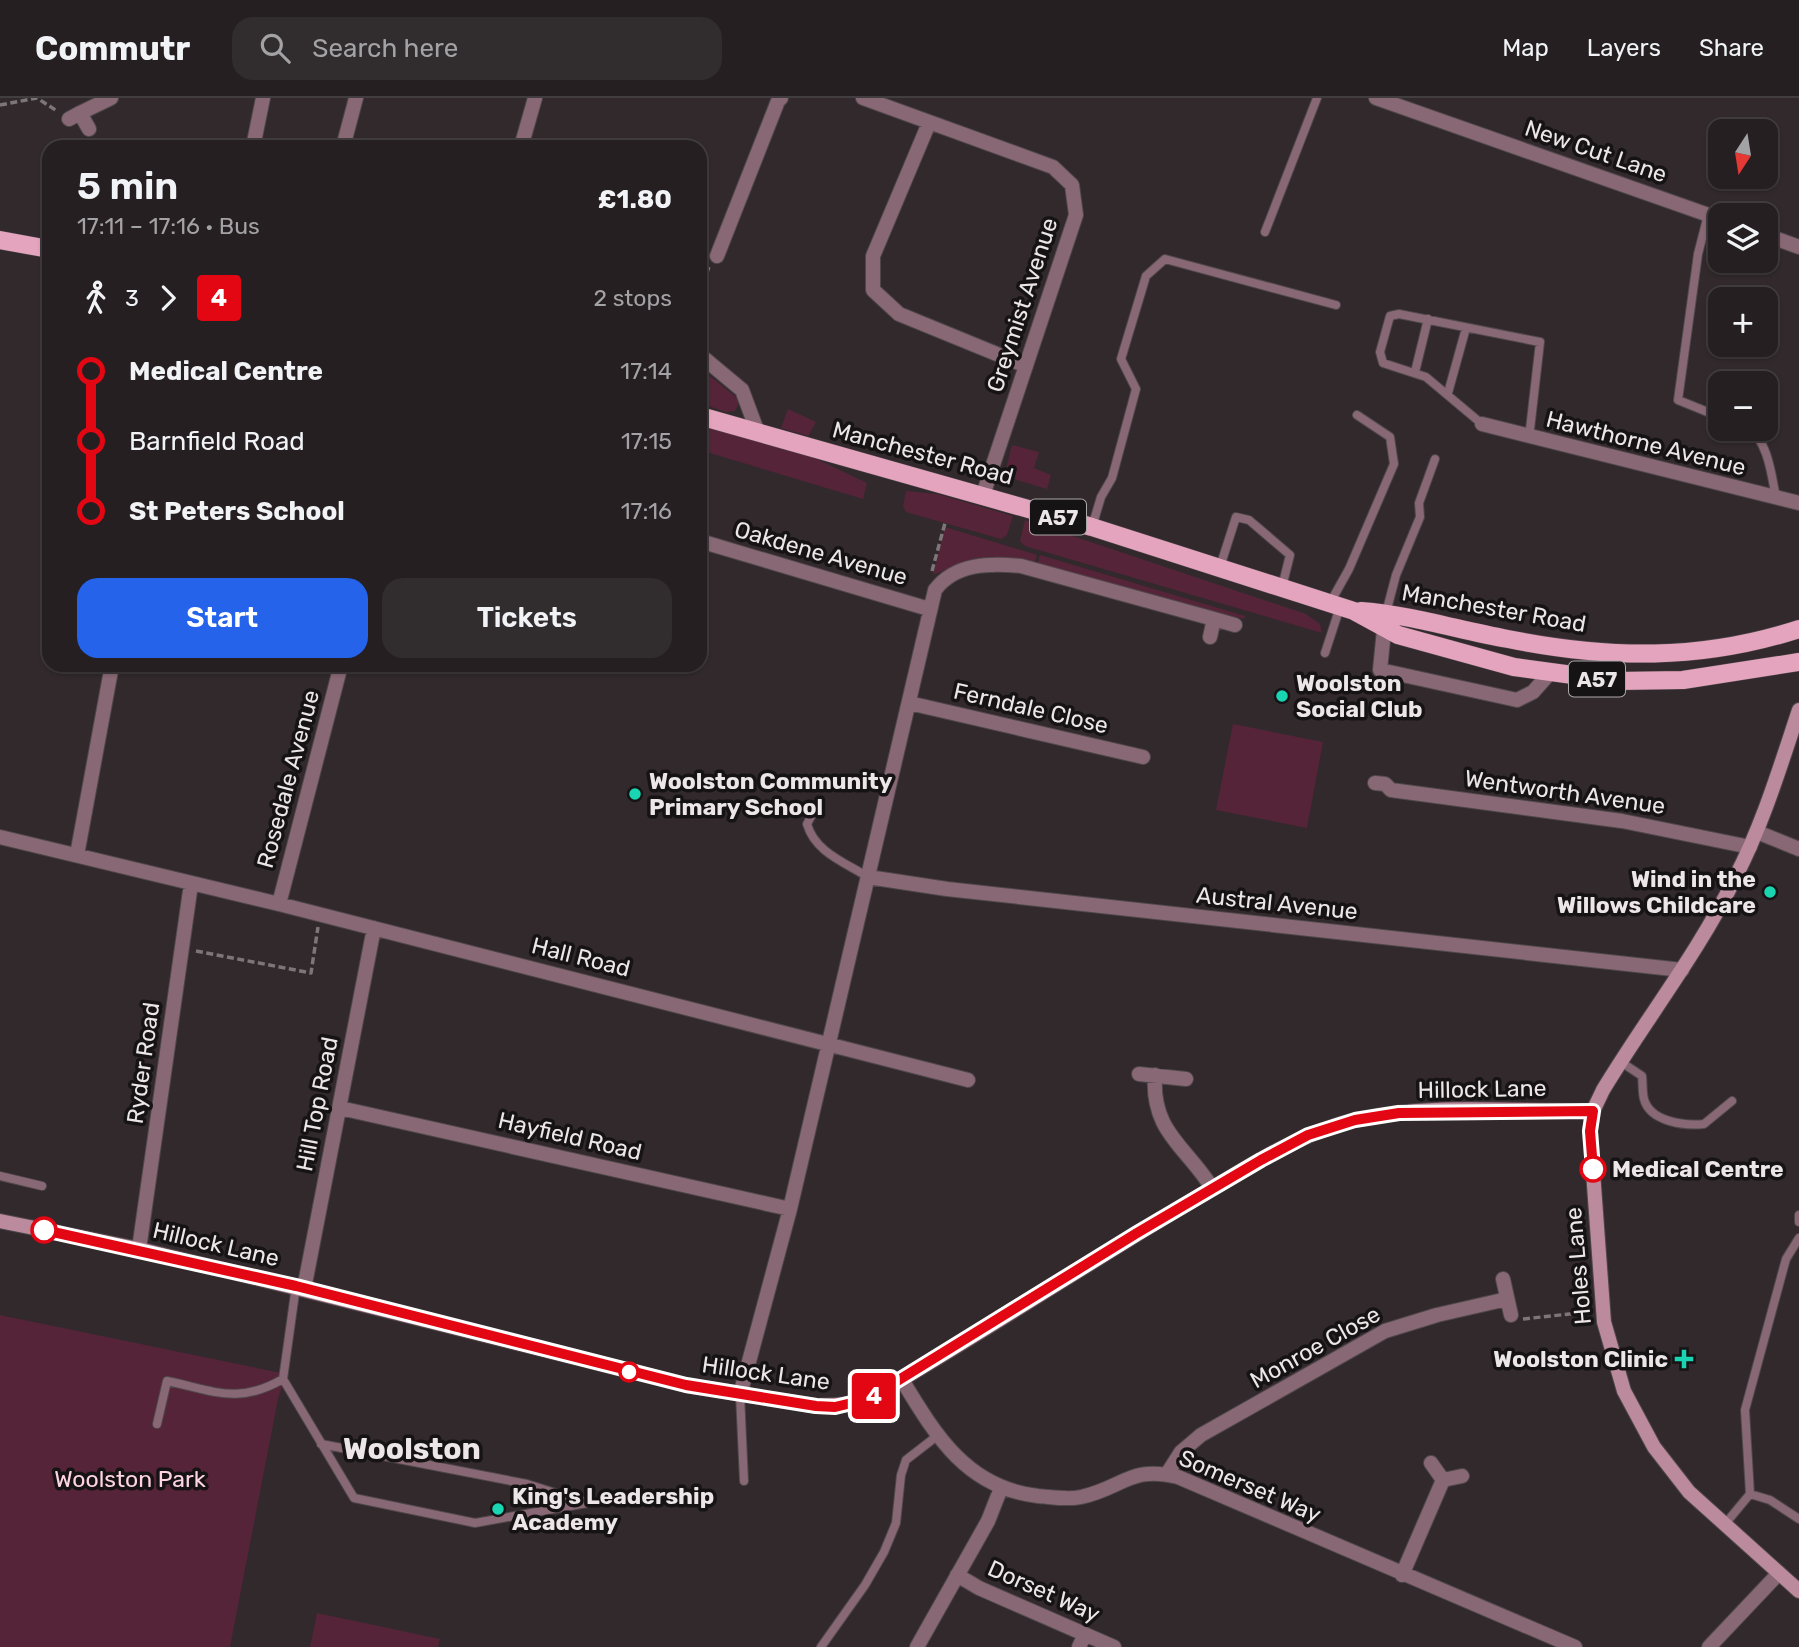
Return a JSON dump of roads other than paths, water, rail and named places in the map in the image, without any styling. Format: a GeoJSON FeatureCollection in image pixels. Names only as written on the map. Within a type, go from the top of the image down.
{"type":"FeatureCollection","features":[{"type":"Feature","properties":{"kind":"main road"},"geometry":{"type":"LineString","coordinates":[[0,240],[42,248]]}},
{"type":"Feature","properties":{"kind":"main road","name":"Manchester Road"},"geometry":{"type":"LineString","coordinates":[[707,418],[1092,527],[1385,620],[1552,647],[1651,655],[1692,654],[1737,646],[1799,629]]}},
{"type":"Feature","properties":{"kind":"main road","name":"Manchester Road"},"geometry":{"type":"LineString","coordinates":[[1385,620],[1398,635],[1472,658],[1549,674],[1617,681],[1684,680],[1799,662]]}},
{"type":"Feature","properties":{"kind":"street"},"geometry":{"type":"LineString","coordinates":[[89,129],[75,116],[111,98]]}},
{"type":"Feature","properties":{"kind":"street"},"geometry":{"type":"LineString","coordinates":[[255,140],[264,98]]}},
{"type":"Feature","properties":{"kind":"street"},"geometry":{"type":"LineString","coordinates":[[345,140],[356,98]]}},
{"type":"Feature","properties":{"kind":"street"},"geometry":{"type":"LineString","coordinates":[[523,140],[535,98]]}},
{"type":"Feature","properties":{"kind":"street"},"geometry":{"type":"LineString","coordinates":[[718,256],[778,101],[782,98]]}},
{"type":"Feature","properties":{"kind":"street","name":"Greymist Avenue"},"geometry":{"type":"LineString","coordinates":[[863,98],[1053,167],[1072,185],[1076,215],[983,495]]}},
{"type":"Feature","properties":{"kind":"street","name":"New Cut Lane"},"geometry":{"type":"LineString","coordinates":[[1377,98],[1708,215]]}},
{"type":"Feature","properties":{"kind":"street"},"geometry":{"type":"LineString","coordinates":[[929,123],[873,256],[873,290],[899,314],[1026,366]]}},
{"type":"Feature","properties":{"kind":"street"},"geometry":{"type":"LineString","coordinates":[[1778,239],[1799,247]]}},
{"type":"Feature","properties":{"kind":"street"},"geometry":{"type":"LineString","coordinates":[[707,361],[742,390],[758,433]]}},
{"type":"Feature","properties":{"kind":"street","name":"Hawthorne Avenue"},"geometry":{"type":"LineString","coordinates":[[1482,424],[1529,438],[1799,503]]}},
{"type":"Feature","properties":{"kind":"street","name":"Oakdene Avenue"},"geometry":{"type":"LineString","coordinates":[[707,543],[929,609]]}},
{"type":"Feature","properties":{"kind":"street"},"geometry":{"type":"LineString","coordinates":[[740,1395],[790,1209],[830,1044],[935,590],[951,574],[976,566],[1006,565],[1035,569],[1236,625]]}},
{"type":"Feature","properties":{"kind":"street"},"geometry":{"type":"LineString","coordinates":[[1210,636],[1214,619]]}},
{"type":"Feature","properties":{"kind":"street","name":"Manchester Road"},"geometry":{"type":"LineString","coordinates":[[1385,620],[1380,670],[1517,700],[1533,692],[1549,674]]}},
{"type":"Feature","properties":{"kind":"street"},"geometry":{"type":"LineString","coordinates":[[77,855],[112,672]]}},
{"type":"Feature","properties":{"kind":"street","name":"Rosedale Avenue"},"geometry":{"type":"LineString","coordinates":[[279,904],[339,672]]}},
{"type":"Feature","properties":{"kind":"street","name":"Ferndale Close"},"geometry":{"type":"LineString","coordinates":[[909,703],[1143,757]]}},
{"type":"Feature","properties":{"kind":"street","name":"Holes Lane"},"geometry":{"type":"LineString","coordinates":[[1798,713],[1781,771],[1751,847],[1682,970],[1621,1062],[1593,1111],[1590,1131],[1603,1310],[1612,1355],[1624,1391],[1654,1447],[1689,1492],[1799,1591]]}},
{"type":"Feature","properties":{"kind":"street","name":"Wentworth Avenue"},"geometry":{"type":"LineString","coordinates":[[1375,783],[1385,784],[1391,790],[1622,821],[1751,847]]}},
{"type":"Feature","properties":{"kind":"street"},"geometry":{"type":"LineString","coordinates":[[1757,832],[1799,849]]}},
{"type":"Feature","properties":{"kind":"street","name":"Hall Road"},"geometry":{"type":"LineString","coordinates":[[0,837],[279,904],[968,1080]]}},
{"type":"Feature","properties":{"kind":"street","name":"Austral Avenue"},"geometry":{"type":"LineString","coordinates":[[868,877],[947,890],[1682,970]]}},
{"type":"Feature","properties":{"kind":"street","name":"Ryder Road"},"geometry":{"type":"LineString","coordinates":[[139,1249],[191,884]]}},
{"type":"Feature","properties":{"kind":"street","name":"Hill Top Road"},"geometry":{"type":"LineString","coordinates":[[300,1288],[340,1108],[374,928]]}},
{"type":"Feature","properties":{"kind":"street"},"geometry":{"type":"LineString","coordinates":[[1186,1079],[1147,1074],[1161,1121],[1176,1145],[1202,1172],[1212,1188]]}},
{"type":"Feature","properties":{"kind":"street","name":"Hayfield Road"},"geometry":{"type":"LineString","coordinates":[[340,1108],[790,1209]]}},
{"type":"Feature","properties":{"kind":"street","name":"Hillock Lane"},"geometry":{"type":"LineString","coordinates":[[0,1221],[139,1249],[598,1365],[740,1395],[835,1407],[868,1399],[902,1380],[1212,1188],[1308,1135],[1355,1120],[1428,1112],[1593,1111]]}},
{"type":"Feature","properties":{"kind":"street"},"geometry":{"type":"LineString","coordinates":[[1503,1279],[1511,1315]]}},
{"type":"Feature","properties":{"kind":"street","name":"Monroe Close"},"geometry":{"type":"LineString","coordinates":[[1167,1474],[1181,1452],[1202,1435],[1385,1332],[1437,1315],[1507,1299]]}},
{"type":"Feature","properties":{"kind":"street","name":"Somerset Way"},"geometry":{"type":"LineString","coordinates":[[902,1380],[937,1436],[977,1476],[1001,1488],[1025,1494],[1080,1497],[1130,1476],[1148,1472],[1167,1474],[1574,1647]]}},
{"type":"Feature","properties":{"kind":"street"},"geometry":{"type":"LineString","coordinates":[[1431,1463],[1443,1480]]}},
{"type":"Feature","properties":{"kind":"street"},"geometry":{"type":"LineString","coordinates":[[1443,1480],[1462,1476]]}},
{"type":"Feature","properties":{"kind":"street"},"geometry":{"type":"LineString","coordinates":[[1402,1575],[1443,1480]]}},
{"type":"Feature","properties":{"kind":"street"},"geometry":{"type":"LineString","coordinates":[[917,1647],[988,1521],[1001,1488]]}},
{"type":"Feature","properties":{"kind":"street"},"geometry":{"type":"LineString","coordinates":[[1709,1647],[1779,1573]]}},
{"type":"Feature","properties":{"kind":"street","name":"Dorset Way"},"geometry":{"type":"LineString","coordinates":[[957,1576],[1082,1641],[1114,1647]]}},
{"type":"Feature","properties":{"kind":"lane"},"geometry":{"type":"LineString","coordinates":[[1265,232],[1317,98]]}},
{"type":"Feature","properties":{"kind":"lane"},"geometry":{"type":"LineString","coordinates":[[1708,231],[1698,254],[1678,400],[1708,412]]}},
{"type":"Feature","properties":{"kind":"lane"},"geometry":{"type":"LineString","coordinates":[[1092,527],[1101,497],[1112,478],[1136,389],[1121,359],[1146,276],[1165,259],[1336,305]]}},
{"type":"Feature","properties":{"kind":"lane"},"geometry":{"type":"LineString","coordinates":[[1482,424],[1448,393],[1415,372],[1383,363],[1380,352],[1390,316],[1399,314],[1428,319],[1540,342],[1529,438]]}},
{"type":"Feature","properties":{"kind":"lane"},"geometry":{"type":"LineString","coordinates":[[1415,372],[1428,319]]}},
{"type":"Feature","properties":{"kind":"lane"},"geometry":{"type":"LineString","coordinates":[[1448,393],[1466,328]]}},
{"type":"Feature","properties":{"kind":"lane"},"geometry":{"type":"LineString","coordinates":[[1325,653],[1341,607],[1349,569],[1394,464],[1390,437],[1357,415]]}},
{"type":"Feature","properties":{"kind":"lane"},"geometry":{"type":"LineString","coordinates":[[1758,441],[1767,458],[1776,499]]}},
{"type":"Feature","properties":{"kind":"lane"},"geometry":{"type":"LineString","coordinates":[[1385,620],[1396,575],[1420,517],[1419,503],[1435,459]]}},
{"type":"Feature","properties":{"kind":"lane"},"geometry":{"type":"LineString","coordinates":[[1220,567],[1236,517],[1249,520],[1290,555],[1282,587]]}},
{"type":"Feature","properties":{"kind":"lane"},"geometry":{"type":"LineString","coordinates":[[816,807],[807,824],[811,838],[822,849],[868,877]]}},
{"type":"Feature","properties":{"kind":"lane"},"geometry":{"type":"LineString","coordinates":[[1621,1062],[1642,1076],[1644,1101],[1653,1112],[1673,1123],[1704,1124],[1732,1101]]}},
{"type":"Feature","properties":{"kind":"lane"},"geometry":{"type":"LineString","coordinates":[[0,1176],[43,1186]]}},
{"type":"Feature","properties":{"kind":"lane"},"geometry":{"type":"LineString","coordinates":[[1799,1215],[1799,1222]]}},
{"type":"Feature","properties":{"kind":"lane"},"geometry":{"type":"LineString","coordinates":[[1725,1524],[1750,1494],[1745,1410],[1786,1259],[1799,1238]]}},
{"type":"Feature","properties":{"kind":"lane"},"geometry":{"type":"LineString","coordinates":[[300,1288],[283,1379],[321,1444],[354,1498],[475,1523],[587,1503],[527,1484],[321,1444]]}},
{"type":"Feature","properties":{"kind":"lane"},"geometry":{"type":"LineString","coordinates":[[158,1424],[167,1381],[238,1396],[262,1391],[283,1379]]}},
{"type":"Feature","properties":{"kind":"lane"},"geometry":{"type":"LineString","coordinates":[[740,1395],[744,1481]]}},
{"type":"Feature","properties":{"kind":"lane"},"geometry":{"type":"LineString","coordinates":[[821,1647],[865,1585],[884,1552],[896,1523],[901,1475],[906,1460],[937,1436]]}},
{"type":"Feature","properties":{"kind":"lane"},"geometry":{"type":"LineString","coordinates":[[1750,1494],[1770,1500],[1799,1519]]}},
{"type":"Feature","properties":{"kind":"place","name":"Woolston Social Club"},"geometry":{"type":"Point","coordinates":[1282,696]}},
{"type":"Feature","properties":{"kind":"place","name":"Woolston Community Primary School"},"geometry":{"type":"Point","coordinates":[635,794]}},
{"type":"Feature","properties":{"kind":"place","name":"Wind in the Willows Childcare"},"geometry":{"type":"Point","coordinates":[1770,892]}},
{"type":"Feature","properties":{"kind":"place","name":"Medical Centre"},"geometry":{"type":"Point","coordinates":[1593,1169]}},
{"type":"Feature","properties":{"kind":"place","name":"Woolston Clinic"},"geometry":{"type":"Point","coordinates":[1684,1359]}},
{"type":"Feature","properties":{"kind":"place","name":"King's Leadership Academy"},"geometry":{"type":"Point","coordinates":[498,1509]}},
{"type":"Feature","properties":{"kind":"district","name":"Woolston"},"geometry":{"type":"Point","coordinates":[412,1449]}},
{"type":"Feature","properties":{"kind":"park label","name":"Woolston Park"},"geometry":{"type":"Point","coordinates":[130,1479]}}]}
